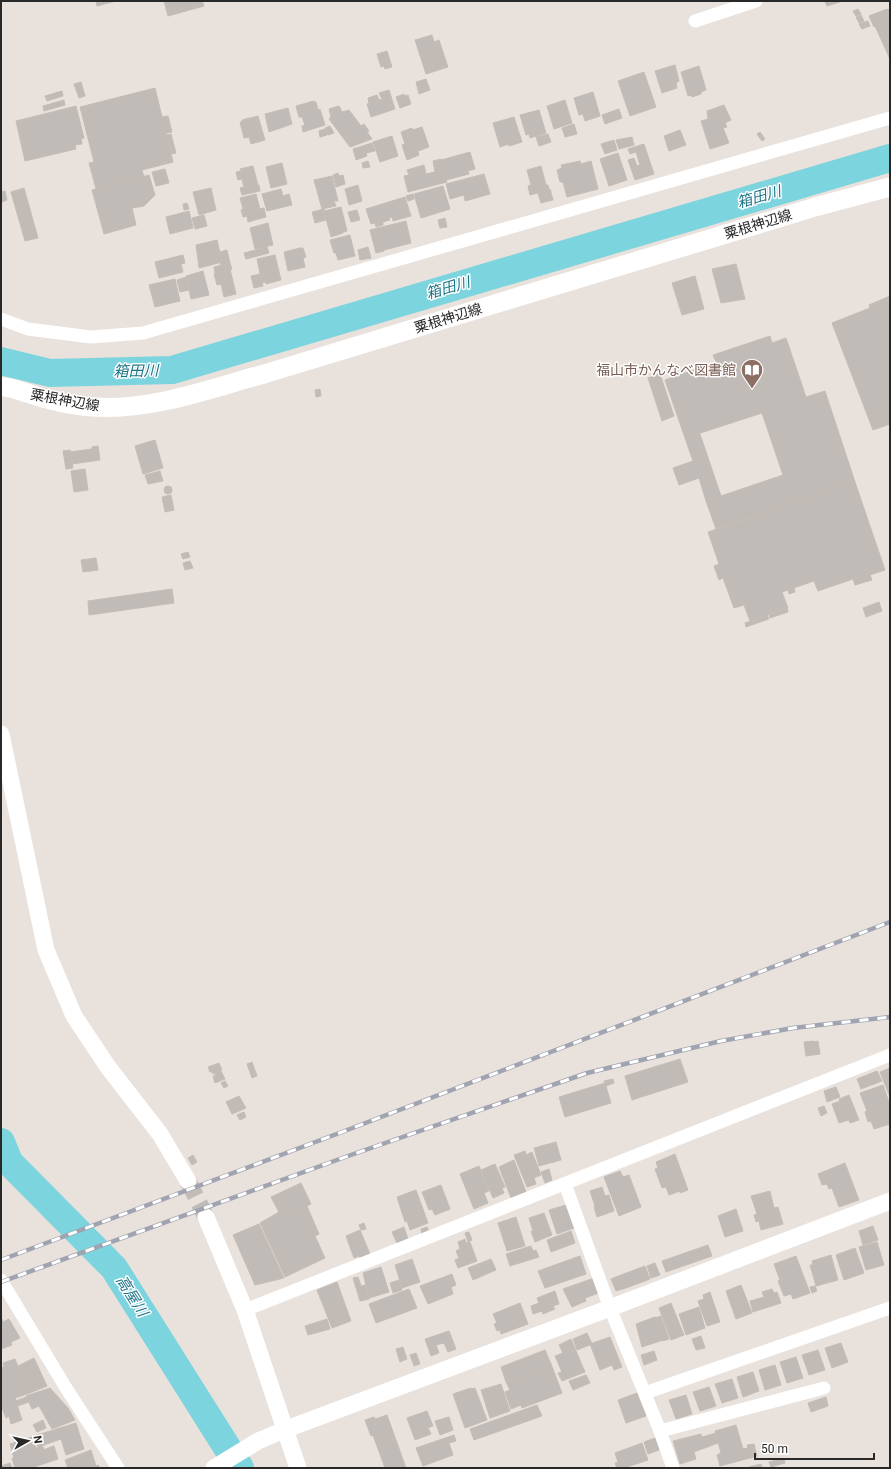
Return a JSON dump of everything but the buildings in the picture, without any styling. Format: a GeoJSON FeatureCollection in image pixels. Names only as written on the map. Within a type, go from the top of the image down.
{"type":"FeatureCollection","features":[{"type":"Feature","properties":{"kind":"main road","name":"粟根神辺線"},"geometry":{"type":"LineString","coordinates":[[1,387],[62,402],[92,407],[118,407],[147,404],[188,395],[264,374],[808,209],[890,187]]}},
{"type":"Feature","properties":{"kind":"street"},"geometry":{"type":"LineString","coordinates":[[695,21],[756,1]]}},
{"type":"Feature","properties":{"kind":"street"},"geometry":{"type":"LineString","coordinates":[[1,319],[28,329],[91,336],[143,333],[890,118]]}},
{"type":"Feature","properties":{"kind":"street"},"geometry":{"type":"LineString","coordinates":[[1,734],[46,950],[74,1016],[108,1067],[160,1134],[188,1180]]}},
{"type":"Feature","properties":{"kind":"street"},"geometry":{"type":"LineString","coordinates":[[245,1310],[890,1055]]}},
{"type":"Feature","properties":{"kind":"street"},"geometry":{"type":"LineString","coordinates":[[565,1184],[610,1308],[660,1431],[673,1468]]}},
{"type":"Feature","properties":{"kind":"street"},"geometry":{"type":"LineString","coordinates":[[214,1468],[258,1441],[284,1430],[890,1201]]}},
{"type":"Feature","properties":{"kind":"street"},"geometry":{"type":"LineString","coordinates":[[206,1217],[245,1310],[298,1468]]}},
{"type":"Feature","properties":{"kind":"street"},"geometry":{"type":"LineString","coordinates":[[1,1280],[62,1382],[118,1468]]}},
{"type":"Feature","properties":{"kind":"street"},"geometry":{"type":"LineString","coordinates":[[645,1393],[890,1308]]}},
{"type":"Feature","properties":{"kind":"street"},"geometry":{"type":"LineString","coordinates":[[660,1431],[824,1388]]}},
{"type":"Feature","properties":{"kind":"waterway","name":"箱田川"},"geometry":{"type":"LineString","coordinates":[[1,361],[50,373],[172,370],[890,158]]}},
{"type":"Feature","properties":{"kind":"waterway","name":"高屋川"},"geometry":{"type":"LineString","coordinates":[[1,1142],[9,1162],[114,1268],[240,1468]]}},
{"type":"Feature","properties":{"kind":"tunnel"},"geometry":{"type":"LineString","coordinates":[[188,1181],[206,1217]]}},
{"type":"Feature","properties":{"kind":"railway"},"geometry":{"type":"LineString","coordinates":[[1,1260],[342,1132],[890,922]]}},
{"type":"Feature","properties":{"kind":"railway"},"geometry":{"type":"LineString","coordinates":[[1,1282],[348,1156],[587,1073],[721,1041],[793,1028],[890,1017]]}},
{"type":"Feature","properties":{"kind":"place","name":"福山市かんなべ図書館"},"geometry":{"type":"Point","coordinates":[752,390]}}]}
